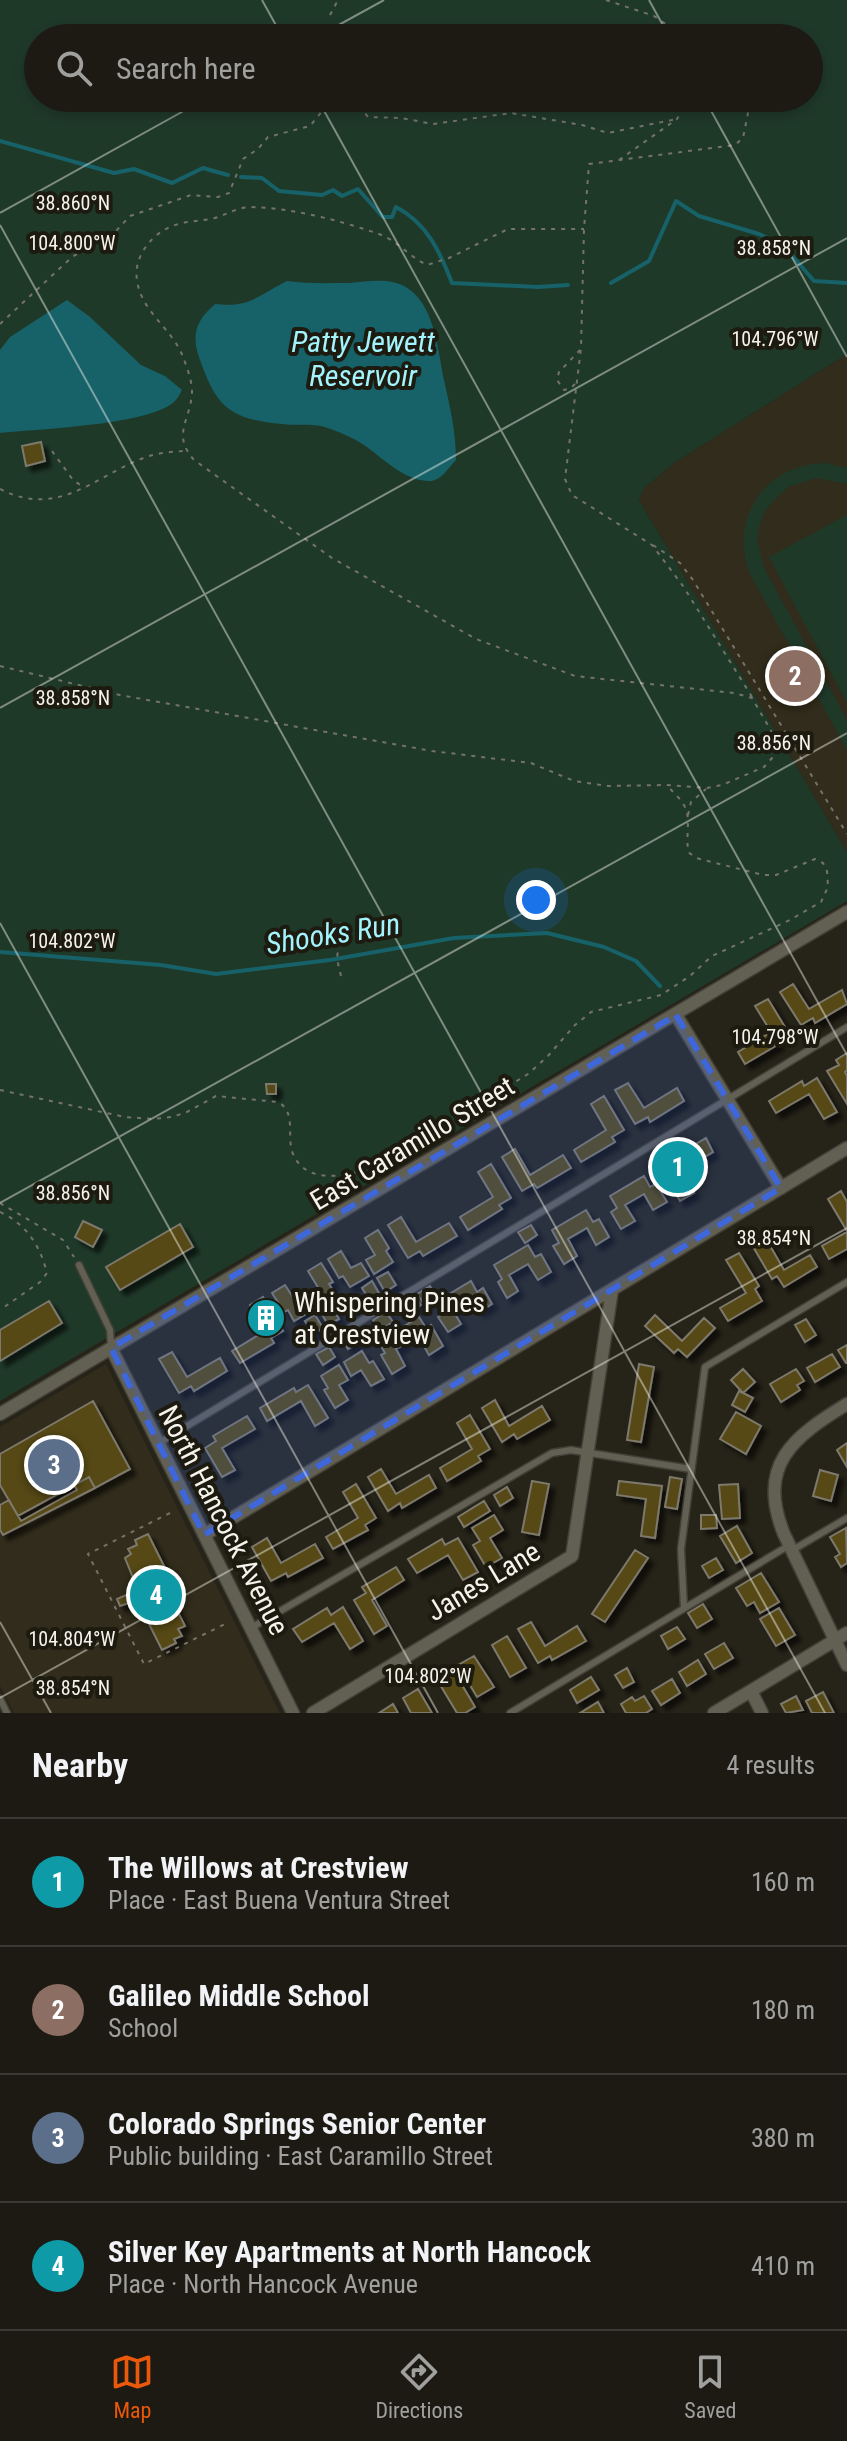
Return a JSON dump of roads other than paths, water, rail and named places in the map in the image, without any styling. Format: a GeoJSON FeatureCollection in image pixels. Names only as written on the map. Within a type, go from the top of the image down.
{"type":"FeatureCollection","features":[{"type":"Feature","properties":{"kind":"street","name":"East Caramillo Street"},"geometry":{"type":"LineString","coordinates":[[0,1414],[847,912]]}},
{"type":"Feature","properties":{"kind":"street"},"geometry":{"type":"LineString","coordinates":[[676,1015],[781,1188]]}},
{"type":"Feature","properties":{"kind":"street"},"geometry":{"type":"LineString","coordinates":[[204,1535],[847,1148]]}},
{"type":"Feature","properties":{"kind":"street","name":"Janes Lane"},"geometry":{"type":"LineString","coordinates":[[313,1713],[572,1556],[612,1290]]}},
{"type":"Feature","properties":{"kind":"street","name":"North Hancock Avenue"},"geometry":{"type":"LineString","coordinates":[[111,1348],[293,1713]]}},
{"type":"Feature","properties":{"kind":"street"},"geometry":{"type":"LineString","coordinates":[[847,1404],[805,1431],[786,1452],[776,1480],[779,1520],[847,1665]]}},
{"type":"Feature","properties":{"kind":"street"},"geometry":{"type":"LineString","coordinates":[[714,1713],[847,1633]]}},
{"type":"Feature","properties":{"kind":"street"},"geometry":{"type":"LineString","coordinates":[[751,1691],[762,1713]]}},
{"type":"Feature","properties":{"kind":"lane"},"geometry":{"type":"LineString","coordinates":[[159,1443],[847,1027]]}},
{"type":"Feature","properties":{"kind":"lane"},"geometry":{"type":"LineString","coordinates":[[79,1265],[110,1330],[111,1348]]}},
{"type":"Feature","properties":{"kind":"lane"},"geometry":{"type":"LineString","coordinates":[[684,1608],[681,1549],[705,1367],[847,1282]]}},
{"type":"Feature","properties":{"kind":"lane"},"geometry":{"type":"LineString","coordinates":[[251,1628],[539,1459],[564,1450],[691,1469]]}},
{"type":"Feature","properties":{"kind":"lane"},"geometry":{"type":"LineString","coordinates":[[510,1713],[684,1608],[847,1518]]}},
{"type":"Feature","properties":{"kind":"lane"},"geometry":{"type":"LineString","coordinates":[[0,1699],[7,1713]]}},
{"type":"Feature","properties":{"kind":"water","name":"Patty Jewett Reservoir"},"geometry":{"type":"Polygon","coordinates":[[[287,281],[386,281],[402,285],[414,293],[430,318],[435,334],[455,439],[456,460],[440,477],[428,481],[410,477],[360,442],[340,433],[320,426],[249,418],[237,414],[219,399],[205,374],[197,348],[196,334],[200,321],[215,304],[245,302],[287,281]]]}},
{"type":"Feature","properties":{"kind":"water"},"geometry":{"type":"Polygon","coordinates":[[[67,300],[90,317],[141,365],[165,376],[182,390],[175,401],[143,416],[0,433],[0,350],[10,337],[67,300]]]}},
{"type":"Feature","properties":{"kind":"waterway","name":"Shooks Run"},"geometry":{"type":"LineString","coordinates":[[0,141],[114,173],[134,169],[172,183],[203,168],[228,175]]}},
{"type":"Feature","properties":{"kind":"waterway","name":"Shooks Run"},"geometry":{"type":"LineString","coordinates":[[241,177],[262,178],[279,191],[322,195],[333,190],[342,196],[358,189],[383,217],[392,217],[396,207],[424,230],[452,283],[538,287],[568,285]]}},
{"type":"Feature","properties":{"kind":"waterway","name":"Shooks Run"},"geometry":{"type":"LineString","coordinates":[[611,283],[649,261],[676,201],[699,216],[759,234],[783,245],[814,281],[847,283]]}},
{"type":"Feature","properties":{"kind":"waterway","name":"Shooks Run"},"geometry":{"type":"LineString","coordinates":[[0,952],[161,965],[216,974],[330,960],[454,938],[547,933],[604,947],[636,961],[660,986]]}},
{"type":"Feature","properties":{"kind":"place","name":"Galileo Middle School"},"geometry":{"type":"Point","coordinates":[795,676]}},
{"type":"Feature","properties":{"kind":"place","name":"The Willows at Crestview"},"geometry":{"type":"Point","coordinates":[678,1167]}},
{"type":"Feature","properties":{"kind":"place","name":"Whispering Pines at Crestview"},"geometry":{"type":"Point","coordinates":[266,1318]}},
{"type":"Feature","properties":{"kind":"place","name":"Colorado Springs Senior Center"},"geometry":{"type":"Point","coordinates":[54,1465]}},
{"type":"Feature","properties":{"kind":"place","name":"Silver Key Apartments at North Hancock"},"geometry":{"type":"Point","coordinates":[156,1595]}}]}
